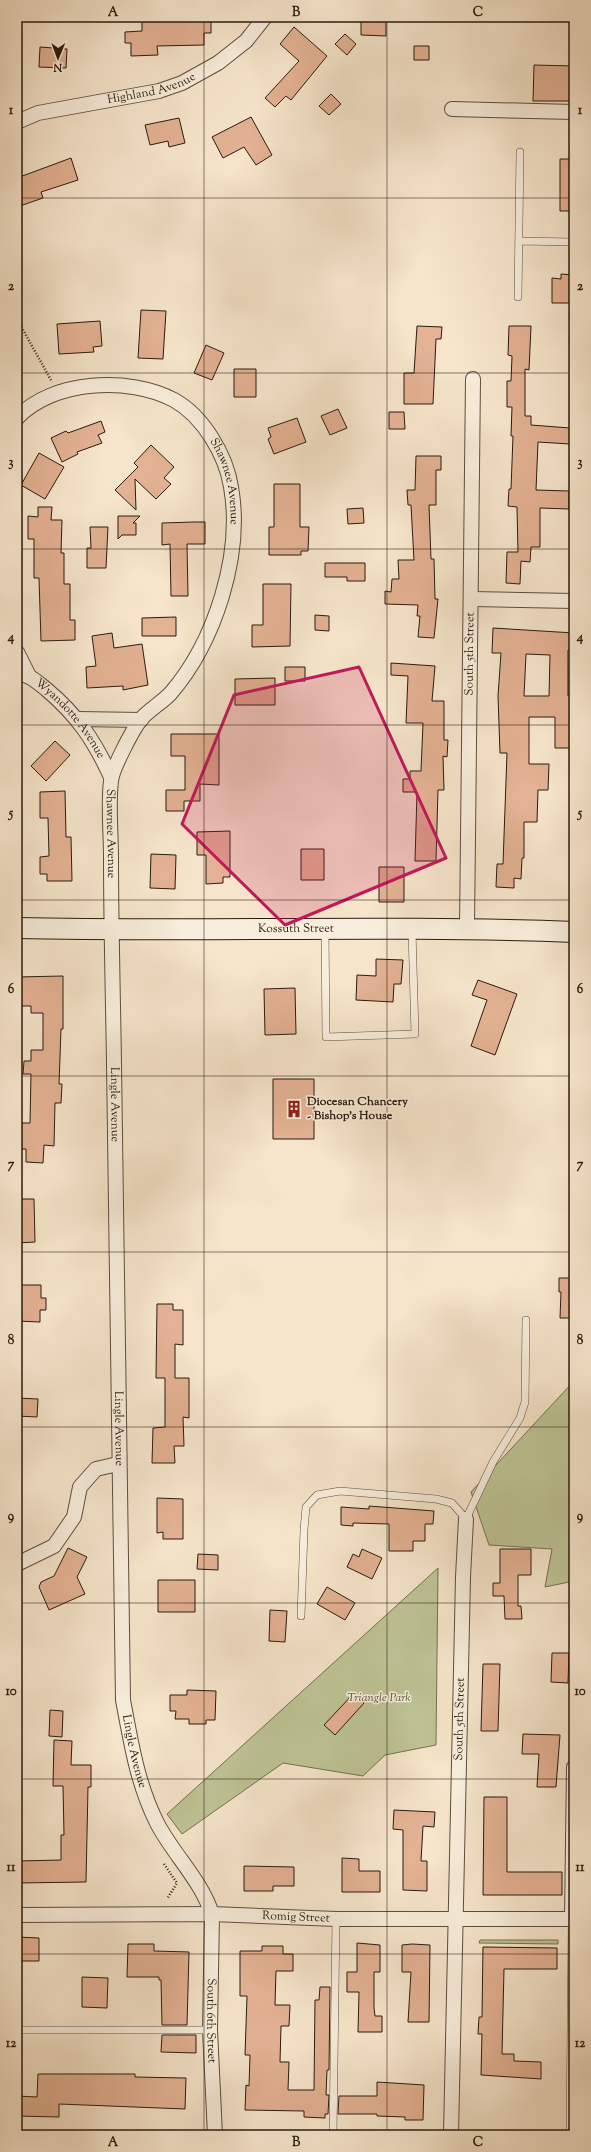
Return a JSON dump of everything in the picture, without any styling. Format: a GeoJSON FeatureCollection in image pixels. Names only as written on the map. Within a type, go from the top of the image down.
{"type":"FeatureCollection","features":[{"type":"Feature","properties":{"kind":"street","name":"Highland Avenue"},"geometry":{"type":"LineString","coordinates":[[17,122],[38,113],[159,91],[182,83],[218,64],[246,41],[265,17]]}},
{"type":"Feature","properties":{"kind":"street"},"geometry":{"type":"LineString","coordinates":[[452,109],[574,112]]}},
{"type":"Feature","properties":{"kind":"street","name":"South 5th Street"},"geometry":{"type":"LineString","coordinates":[[467,928],[474,379]]}},
{"type":"Feature","properties":{"kind":"street","name":"Shawnee Avenue"},"geometry":{"type":"LineString","coordinates":[[17,418],[29,405],[58,392],[94,386],[141,387],[176,401],[197,420],[218,447],[231,482],[235,524],[233,553],[224,592],[191,664],[169,695],[141,720],[111,777],[111,930]]}},
{"type":"Feature","properties":{"kind":"street"},"geometry":{"type":"LineString","coordinates":[[472,599],[574,602]]}},
{"type":"Feature","properties":{"kind":"street"},"geometry":{"type":"LineString","coordinates":[[17,652],[23,674]]}},
{"type":"Feature","properties":{"kind":"street","name":"Wyandotte Avenue"},"geometry":{"type":"LineString","coordinates":[[23,674],[78,719],[97,748],[111,777]]}},
{"type":"Feature","properties":{"kind":"street"},"geometry":{"type":"LineString","coordinates":[[78,719],[141,720]]}},
{"type":"Feature","properties":{"kind":"street","name":"Kossuth Street"},"geometry":{"type":"LineString","coordinates":[[17,928],[111,930],[467,928],[574,932]]}},
{"type":"Feature","properties":{"kind":"street","name":"Lingle Avenue"},"geometry":{"type":"LineString","coordinates":[[111,930],[118,1464],[123,1700],[137,1774],[157,1823],[211,1910]]}},
{"type":"Feature","properties":{"kind":"street"},"geometry":{"type":"LineString","coordinates":[[17,1564],[54,1546],[74,1517],[80,1487],[96,1469],[118,1464]]}},
{"type":"Feature","properties":{"kind":"street","name":"South 5th Street"},"geometry":{"type":"LineString","coordinates":[[451,2135],[457,1920],[463,1577],[466,1519]]}},
{"type":"Feature","properties":{"kind":"street"},"geometry":{"type":"LineString","coordinates":[[573,1919],[574,1767]]}},
{"type":"Feature","properties":{"kind":"street","name":"Romig Street"},"geometry":{"type":"LineString","coordinates":[[17,1915],[211,1910],[336,1919],[573,1919]]}},
{"type":"Feature","properties":{"kind":"street","name":"South 6th Street"},"geometry":{"type":"LineString","coordinates":[[211,1910],[210,2030],[215,2135]]}},
{"type":"Feature","properties":{"kind":"lane"},"geometry":{"type":"LineString","coordinates":[[518,297],[520,152]]}},
{"type":"Feature","properties":{"kind":"lane"},"geometry":{"type":"LineString","coordinates":[[519,241],[574,242]]}},
{"type":"Feature","properties":{"kind":"lane"},"geometry":{"type":"LineString","coordinates":[[325,929],[326,1037],[415,1034],[412,928]]}},
{"type":"Feature","properties":{"kind":"lane"},"geometry":{"type":"LineString","coordinates":[[301,1616],[306,1507],[317,1495],[340,1491],[436,1499],[452,1503],[466,1519],[494,1462],[520,1418],[525,1402],[526,1320]]}},
{"type":"Feature","properties":{"kind":"lane"},"geometry":{"type":"LineString","coordinates":[[332,2135],[336,1919]]}},
{"type":"Feature","properties":{"kind":"lane"},"geometry":{"type":"LineString","coordinates":[[570,2135],[573,1919]]}},
{"type":"Feature","properties":{"kind":"lane"},"geometry":{"type":"LineString","coordinates":[[17,2030],[210,2030]]}},
{"type":"Feature","properties":{"kind":"path"},"geometry":{"type":"LineString","coordinates":[[17,319],[58,392]]}},
{"type":"Feature","properties":{"kind":"path"},"geometry":{"type":"LineString","coordinates":[[164,1863],[177,1883],[167,1899]]}},
{"type":"Feature","properties":{"kind":"highlighted area"},"geometry":{"type":"Polygon","coordinates":[[[359,667],[446,858],[285,925],[182,824],[234,695],[359,667]]]}},
{"type":"Feature","properties":{"kind":"green space"},"geometry":{"type":"Polygon","coordinates":[[[574,1381],[574,1581],[545,1587],[552,1549],[489,1545],[471,1492],[574,1381]]]}},
{"type":"Feature","properties":{"kind":"green space","name":"Triangle Park"},"geometry":{"type":"Polygon","coordinates":[[[438,1568],[436,1745],[385,1755],[363,1776],[283,1763],[182,1834],[167,1814],[438,1568]]]}},
{"type":"Feature","properties":{"kind":"green space"},"geometry":{"type":"Polygon","coordinates":[[[480,1940],[558,1940],[558,1944],[479,1943],[480,1940]]]}},
{"type":"Feature","properties":{"kind":"building"},"geometry":{"type":"Polygon","coordinates":[[[142,17],[177,17],[177,21],[211,20],[211,33],[204,33],[204,45],[157,46],[158,55],[131,56],[131,43],[125,43],[125,32],[142,31],[142,17]]]}},
{"type":"Feature","properties":{"kind":"building"},"geometry":{"type":"Polygon","coordinates":[[[361,17],[386,17],[386,36],[361,35],[361,17]]]}},
{"type":"Feature","properties":{"kind":"building"},"geometry":{"type":"Polygon","coordinates":[[[294,27],[327,56],[291,100],[286,96],[275,107],[265,98],[299,61],[280,44],[294,27]]]}},
{"type":"Feature","properties":{"kind":"building"},"geometry":{"type":"Polygon","coordinates":[[[345,34],[356,44],[347,55],[335,44],[345,34]]]}},
{"type":"Feature","properties":{"kind":"building"},"geometry":{"type":"Polygon","coordinates":[[[414,46],[429,46],[429,60],[414,60],[414,46]]]}},
{"type":"Feature","properties":{"kind":"building"},"geometry":{"type":"Polygon","coordinates":[[[40,47],[67,49],[66,68],[39,67],[40,47]]]}},
{"type":"Feature","properties":{"kind":"building"},"geometry":{"type":"Polygon","coordinates":[[[534,65],[573,66],[572,101],[533,101],[534,65]]]}},
{"type":"Feature","properties":{"kind":"building"},"geometry":{"type":"Polygon","coordinates":[[[331,94],[341,104],[329,115],[319,106],[331,94]]]}},
{"type":"Feature","properties":{"kind":"building"},"geometry":{"type":"Polygon","coordinates":[[[251,117],[272,155],[256,165],[244,147],[223,158],[212,137],[251,117]]]}},
{"type":"Feature","properties":{"kind":"building"},"geometry":{"type":"Polygon","coordinates":[[[179,118],[185,143],[169,147],[168,141],[150,145],[145,125],[179,118]]]}},
{"type":"Feature","properties":{"kind":"building"},"geometry":{"type":"Polygon","coordinates":[[[71,158],[78,180],[41,192],[43,198],[17,207],[17,178],[71,158]]]}},
{"type":"Feature","properties":{"kind":"building"},"geometry":{"type":"Polygon","coordinates":[[[560,159],[574,159],[574,211],[560,211],[560,159]]]}},
{"type":"Feature","properties":{"kind":"building"},"geometry":{"type":"Polygon","coordinates":[[[561,274],[574,275],[574,303],[552,303],[552,278],[561,279],[561,274]]]}},
{"type":"Feature","properties":{"kind":"building"},"geometry":{"type":"Polygon","coordinates":[[[141,310],[166,311],[163,359],[138,358],[141,310]]]}},
{"type":"Feature","properties":{"kind":"building"},"geometry":{"type":"Polygon","coordinates":[[[100,321],[102,346],[93,347],[94,352],[59,354],[57,324],[100,321]]]}},
{"type":"Feature","properties":{"kind":"building"},"geometry":{"type":"Polygon","coordinates":[[[417,326],[442,327],[441,339],[436,339],[433,404],[404,404],[404,373],[414,373],[417,326]]]}},
{"type":"Feature","properties":{"kind":"building"},"geometry":{"type":"Polygon","coordinates":[[[509,326],[531,326],[529,370],[525,369],[525,416],[531,416],[531,425],[570,428],[570,444],[538,442],[536,490],[569,491],[569,509],[540,508],[540,547],[531,547],[530,562],[521,561],[520,584],[506,583],[507,552],[518,552],[517,507],[508,506],[509,489],[511,489],[513,436],[511,436],[512,407],[507,407],[507,381],[511,381],[512,356],[508,355],[509,326]]]}},
{"type":"Feature","properties":{"kind":"building"},"geometry":{"type":"Polygon","coordinates":[[[206,345],[224,353],[212,380],[194,373],[206,345]]]}},
{"type":"Feature","properties":{"kind":"building"},"geometry":{"type":"Polygon","coordinates":[[[234,369],[256,369],[256,397],[234,397],[234,369]]]}},
{"type":"Feature","properties":{"kind":"building"},"geometry":{"type":"Polygon","coordinates":[[[338,409],[347,428],[330,435],[321,416],[338,409]]]}},
{"type":"Feature","properties":{"kind":"building"},"geometry":{"type":"Polygon","coordinates":[[[389,412],[404,412],[405,429],[389,429],[389,412]]]}},
{"type":"Feature","properties":{"kind":"building"},"geometry":{"type":"Polygon","coordinates":[[[297,418],[306,442],[274,454],[268,439],[271,437],[268,428],[297,418]]]}},
{"type":"Feature","properties":{"kind":"building"},"geometry":{"type":"Polygon","coordinates":[[[101,421],[105,432],[98,435],[102,443],[77,452],[78,454],[62,462],[51,438],[66,431],[68,433],[101,421]]]}},
{"type":"Feature","properties":{"kind":"building"},"geometry":{"type":"Polygon","coordinates":[[[151,445],[174,467],[164,478],[171,484],[156,499],[135,479],[136,510],[115,490],[138,467],[134,463],[151,445]]]}},
{"type":"Feature","properties":{"kind":"building"},"geometry":{"type":"Polygon","coordinates":[[[39,453],[64,467],[45,499],[21,485],[39,453]]]}},
{"type":"Feature","properties":{"kind":"building"},"geometry":{"type":"Polygon","coordinates":[[[416,456],[441,456],[441,470],[436,470],[436,505],[429,505],[431,559],[434,559],[435,599],[438,599],[434,638],[418,637],[420,616],[417,616],[418,605],[385,604],[385,591],[391,592],[392,579],[399,579],[398,560],[414,560],[411,505],[408,505],[407,490],[415,490],[416,456]]]}},
{"type":"Feature","properties":{"kind":"building"},"geometry":{"type":"Polygon","coordinates":[[[274,484],[300,484],[300,527],[309,527],[308,551],[301,551],[301,555],[269,555],[269,527],[274,527],[274,484]]]}},
{"type":"Feature","properties":{"kind":"building"},"geometry":{"type":"Polygon","coordinates":[[[38,507],[52,507],[51,520],[62,520],[61,553],[64,553],[64,584],[70,584],[70,620],[75,620],[75,640],[41,641],[39,578],[34,578],[34,539],[28,539],[28,516],[38,517],[38,507]]]}},
{"type":"Feature","properties":{"kind":"building"},"geometry":{"type":"Polygon","coordinates":[[[363,508],[364,523],[348,524],[347,509],[363,508]]]}},
{"type":"Feature","properties":{"kind":"building"},"geometry":{"type":"Polygon","coordinates":[[[118,516],[140,516],[133,523],[136,523],[136,535],[122,535],[118,539],[118,516]]]}},
{"type":"Feature","properties":{"kind":"building"},"geometry":{"type":"Polygon","coordinates":[[[205,522],[205,544],[187,544],[188,596],[171,596],[170,544],[162,545],[162,523],[205,522]]]}},
{"type":"Feature","properties":{"kind":"building"},"geometry":{"type":"Polygon","coordinates":[[[90,527],[108,527],[106,568],[87,568],[87,548],[91,548],[90,527]]]}},
{"type":"Feature","properties":{"kind":"building"},"geometry":{"type":"Polygon","coordinates":[[[325,563],[365,563],[365,581],[347,581],[347,577],[325,577],[325,563]]]}},
{"type":"Feature","properties":{"kind":"building"},"geometry":{"type":"Polygon","coordinates":[[[263,584],[291,584],[290,646],[252,647],[252,625],[263,625],[263,584]]]}},
{"type":"Feature","properties":{"kind":"building"},"geometry":{"type":"Polygon","coordinates":[[[315,615],[329,616],[329,631],[315,630],[315,615]]]}},
{"type":"Feature","properties":{"kind":"building"},"geometry":{"type":"Polygon","coordinates":[[[176,617],[176,636],[142,636],[142,618],[176,617]]]}},
{"type":"Feature","properties":{"kind":"building"},"geometry":{"type":"Polygon","coordinates":[[[493,628],[574,633],[574,651],[568,650],[568,696],[571,696],[572,748],[555,748],[555,717],[529,717],[529,764],[549,764],[548,790],[538,790],[537,822],[524,822],[524,858],[522,858],[521,879],[514,878],[514,888],[496,887],[497,864],[503,864],[507,753],[500,753],[498,696],[501,653],[492,653],[493,628]],[[526,654],[524,696],[549,696],[550,655],[526,654]]]}},
{"type":"Feature","properties":{"kind":"building"},"geometry":{"type":"Polygon","coordinates":[[[112,633],[114,648],[142,644],[148,685],[123,690],[123,686],[87,688],[86,667],[96,666],[92,636],[112,633]]]}},
{"type":"Feature","properties":{"kind":"building"},"geometry":{"type":"Polygon","coordinates":[[[391,663],[435,666],[432,701],[444,701],[444,740],[448,740],[447,757],[443,756],[444,790],[438,790],[436,861],[415,861],[417,792],[403,792],[403,779],[410,779],[410,771],[421,771],[423,723],[406,723],[408,676],[391,675],[391,663]]]}},
{"type":"Feature","properties":{"kind":"building"},"geometry":{"type":"Polygon","coordinates":[[[285,667],[305,667],[305,681],[285,681],[285,667]]]}},
{"type":"Feature","properties":{"kind":"building"},"geometry":{"type":"Polygon","coordinates":[[[275,678],[275,705],[235,705],[235,679],[275,678]]]}},
{"type":"Feature","properties":{"kind":"building"},"geometry":{"type":"Polygon","coordinates":[[[171,734],[219,734],[219,785],[200,784],[200,801],[184,801],[184,811],[166,811],[166,790],[185,790],[185,756],[171,756],[171,734]]]}},
{"type":"Feature","properties":{"kind":"building"},"geometry":{"type":"Polygon","coordinates":[[[55,741],[70,755],[46,781],[31,766],[55,741]]]}},
{"type":"Feature","properties":{"kind":"building"},"geometry":{"type":"Polygon","coordinates":[[[65,791],[66,837],[71,837],[72,881],[47,881],[47,874],[40,874],[40,857],[49,856],[48,818],[40,818],[40,792],[65,791]]]}},
{"type":"Feature","properties":{"kind":"building"},"geometry":{"type":"Polygon","coordinates":[[[230,831],[230,877],[223,877],[223,883],[206,884],[206,855],[197,855],[197,832],[230,831]]]}},
{"type":"Feature","properties":{"kind":"building"},"geometry":{"type":"Polygon","coordinates":[[[301,849],[324,849],[324,880],[301,880],[301,849]]]}},
{"type":"Feature","properties":{"kind":"building"},"geometry":{"type":"Polygon","coordinates":[[[151,854],[176,855],[175,889],[150,888],[151,854]]]}},
{"type":"Feature","properties":{"kind":"building"},"geometry":{"type":"Polygon","coordinates":[[[379,867],[404,867],[404,902],[379,902],[379,867]]]}},
{"type":"Feature","properties":{"kind":"building"},"geometry":{"type":"Polygon","coordinates":[[[376,959],[403,960],[401,984],[394,984],[393,1002],[356,1000],[357,975],[376,976],[376,959]]]}},
{"type":"Feature","properties":{"kind":"building"},"geometry":{"type":"Polygon","coordinates":[[[63,976],[63,1029],[61,1029],[59,1084],[62,1084],[61,1103],[55,1103],[54,1146],[44,1145],[43,1163],[26,1162],[26,1149],[20,1149],[21,1123],[30,1123],[31,1074],[23,1074],[24,1061],[31,1061],[31,1050],[43,1050],[43,1013],[31,1013],[31,1006],[17,1006],[17,977],[63,976]]]}},
{"type":"Feature","properties":{"kind":"building"},"geometry":{"type":"Polygon","coordinates":[[[478,980],[517,994],[495,1055],[471,1046],[487,1000],[472,995],[478,980]]]}},
{"type":"Feature","properties":{"kind":"building"},"geometry":{"type":"Polygon","coordinates":[[[295,988],[296,1034],[265,1035],[264,989],[295,988]]]}},
{"type":"Feature","properties":{"kind":"building","name":"Diocesan Chancery - Bishop's House"},"geometry":{"type":"Polygon","coordinates":[[[273,1079],[314,1079],[314,1139],[273,1139],[273,1079]]]}},
{"type":"Feature","properties":{"kind":"building"},"geometry":{"type":"Polygon","coordinates":[[[17,1199],[34,1199],[35,1242],[17,1243],[17,1199]]]}},
{"type":"Feature","properties":{"kind":"building"},"geometry":{"type":"Polygon","coordinates":[[[559,1278],[574,1278],[574,1318],[560,1318],[561,1292],[559,1292],[559,1278]]]}},
{"type":"Feature","properties":{"kind":"building"},"geometry":{"type":"Polygon","coordinates":[[[17,1285],[41,1285],[41,1298],[46,1298],[46,1310],[40,1310],[40,1322],[17,1321],[17,1285]]]}},
{"type":"Feature","properties":{"kind":"building"},"geometry":{"type":"Polygon","coordinates":[[[157,1304],[173,1304],[173,1310],[183,1310],[183,1345],[175,1344],[175,1378],[189,1378],[189,1418],[183,1417],[184,1446],[174,1446],[175,1463],[152,1463],[153,1428],[165,1427],[165,1378],[156,1378],[157,1304]]]}},
{"type":"Feature","properties":{"kind":"building"},"geometry":{"type":"Polygon","coordinates":[[[17,1398],[38,1399],[37,1417],[17,1416],[17,1398]]]}},
{"type":"Feature","properties":{"kind":"building"},"geometry":{"type":"Polygon","coordinates":[[[157,1498],[183,1499],[183,1539],[163,1539],[163,1532],[157,1533],[157,1498]]]}},
{"type":"Feature","properties":{"kind":"building"},"geometry":{"type":"Polygon","coordinates":[[[369,1506],[434,1511],[433,1524],[425,1524],[425,1541],[413,1541],[413,1551],[389,1551],[389,1524],[353,1523],[353,1526],[341,1525],[341,1507],[369,1509],[369,1506]]]}},
{"type":"Feature","properties":{"kind":"building"},"geometry":{"type":"Polygon","coordinates":[[[68,1548],[87,1557],[77,1577],[85,1594],[49,1610],[39,1587],[41,1582],[54,1576],[68,1548]]]}},
{"type":"Feature","properties":{"kind":"building"},"geometry":{"type":"Polygon","coordinates":[[[362,1549],[382,1558],[372,1579],[347,1567],[353,1554],[359,1557],[362,1549]]]}},
{"type":"Feature","properties":{"kind":"building"},"geometry":{"type":"Polygon","coordinates":[[[500,1549],[531,1549],[531,1575],[518,1575],[518,1606],[521,1606],[522,1619],[505,1619],[504,1596],[493,1596],[493,1583],[500,1583],[500,1549]]]}},
{"type":"Feature","properties":{"kind":"building"},"geometry":{"type":"Polygon","coordinates":[[[198,1554],[218,1555],[218,1570],[197,1569],[198,1554]]]}},
{"type":"Feature","properties":{"kind":"building"},"geometry":{"type":"Polygon","coordinates":[[[158,1580],[195,1580],[195,1612],[158,1612],[158,1580]]]}},
{"type":"Feature","properties":{"kind":"building"},"geometry":{"type":"Polygon","coordinates":[[[327,1587],[355,1603],[345,1620],[317,1604],[327,1587]]]}},
{"type":"Feature","properties":{"kind":"building"},"geometry":{"type":"Polygon","coordinates":[[[270,1610],[287,1611],[285,1642],[269,1641],[270,1610]]]}},
{"type":"Feature","properties":{"kind":"building"},"geometry":{"type":"Polygon","coordinates":[[[552,1653],[569,1653],[568,1683],[551,1682],[552,1653]]]}},
{"type":"Feature","properties":{"kind":"building"},"geometry":{"type":"Polygon","coordinates":[[[483,1664],[500,1664],[498,1731],[481,1731],[483,1664]]]}},
{"type":"Feature","properties":{"kind":"building"},"geometry":{"type":"Polygon","coordinates":[[[187,1690],[216,1691],[215,1720],[206,1720],[206,1724],[189,1724],[189,1719],[175,1719],[176,1711],[170,1711],[170,1695],[187,1695],[187,1690]]]}},
{"type":"Feature","properties":{"kind":"building"},"geometry":{"type":"Polygon","coordinates":[[[354,1693],[364,1703],[335,1735],[324,1725],[354,1693]]]}},
{"type":"Feature","properties":{"kind":"building"},"geometry":{"type":"Polygon","coordinates":[[[50,1710],[63,1711],[62,1737],[49,1736],[50,1710]]]}},
{"type":"Feature","properties":{"kind":"building"},"geometry":{"type":"Polygon","coordinates":[[[523,1734],[560,1735],[556,1787],[537,1787],[539,1754],[522,1754],[523,1734]]]}},
{"type":"Feature","properties":{"kind":"building"},"geometry":{"type":"Polygon","coordinates":[[[54,1740],[72,1741],[71,1765],[91,1765],[91,1787],[88,1787],[86,1882],[17,1883],[17,1861],[61,1860],[61,1835],[64,1835],[63,1786],[53,1786],[54,1740]]]}},
{"type":"Feature","properties":{"kind":"building"},"geometry":{"type":"Polygon","coordinates":[[[484,1797],[507,1797],[507,1872],[562,1872],[562,1895],[483,1895],[484,1797]]]}},
{"type":"Feature","properties":{"kind":"building"},"geometry":{"type":"Polygon","coordinates":[[[394,1810],[435,1812],[434,1827],[423,1826],[421,1861],[427,1861],[427,1891],[403,1890],[403,1830],[393,1829],[394,1810]]]}},
{"type":"Feature","properties":{"kind":"building"},"geometry":{"type":"Polygon","coordinates":[[[342,1858],[359,1859],[359,1871],[380,1871],[380,1892],[342,1892],[342,1858]]]}},
{"type":"Feature","properties":{"kind":"building"},"geometry":{"type":"Polygon","coordinates":[[[244,1866],[294,1867],[294,1886],[273,1886],[273,1891],[244,1891],[244,1866]]]}},
{"type":"Feature","properties":{"kind":"building"},"geometry":{"type":"Polygon","coordinates":[[[17,1937],[39,1938],[39,1961],[17,1961],[17,1937]]]}},
{"type":"Feature","properties":{"kind":"building"},"geometry":{"type":"Polygon","coordinates":[[[357,1943],[380,1945],[380,1972],[374,1972],[374,2008],[375,2016],[382,2016],[382,2032],[358,2032],[359,1992],[347,1992],[347,1972],[357,1972],[357,1943]]]}},
{"type":"Feature","properties":{"kind":"building"},"geometry":{"type":"Polygon","coordinates":[[[128,1944],[154,1944],[154,1951],[189,1952],[187,2025],[162,2025],[161,1980],[159,1980],[159,1977],[127,1977],[128,1944]]]}},
{"type":"Feature","properties":{"kind":"building"},"geometry":{"type":"Polygon","coordinates":[[[402,1945],[430,1945],[429,2022],[408,2022],[411,1972],[402,1972],[402,1945]]]}},
{"type":"Feature","properties":{"kind":"building"},"geometry":{"type":"Polygon","coordinates":[[[262,1946],[283,1946],[283,1954],[293,1954],[293,1971],[276,1971],[275,2005],[290,2005],[289,2026],[281,2026],[280,2062],[289,2062],[288,2090],[314,2090],[315,2000],[319,2000],[320,1987],[330,1987],[329,2070],[327,2070],[326,2095],[329,2095],[328,2114],[325,2114],[325,2118],[304,2117],[304,2111],[245,2110],[246,2085],[249,2086],[250,2055],[245,2055],[247,1996],[240,1996],[240,1951],[262,1951],[262,1946]]]}},
{"type":"Feature","properties":{"kind":"building"},"geometry":{"type":"Polygon","coordinates":[[[483,1947],[557,1948],[557,1969],[504,1969],[502,2054],[514,2054],[514,2061],[541,2062],[541,2079],[481,2075],[482,2034],[478,2034],[479,2017],[482,2017],[483,1947]]]}},
{"type":"Feature","properties":{"kind":"building"},"geometry":{"type":"Polygon","coordinates":[[[82,1977],[108,1978],[107,2008],[82,2007],[82,1977]]]}},
{"type":"Feature","properties":{"kind":"building"},"geometry":{"type":"Polygon","coordinates":[[[162,2035],[196,2035],[196,2053],[161,2052],[162,2035]]]}},
{"type":"Feature","properties":{"kind":"building"},"geometry":{"type":"Polygon","coordinates":[[[38,2074],[135,2074],[135,2077],[186,2078],[185,2109],[59,2104],[59,2117],[17,2116],[17,2096],[37,2097],[38,2074]]]}},
{"type":"Feature","properties":{"kind":"building"},"geometry":{"type":"Polygon","coordinates":[[[377,2082],[424,2085],[423,2120],[405,2120],[405,2117],[377,2116],[377,2114],[338,2114],[339,2096],[377,2096],[377,2082]]]}},
{"type":"Feature","properties":{"kind":"place","name":"Diocesan Chancery - Bishop's House"},"geometry":{"type":"Point","coordinates":[294,1109]}}]}
